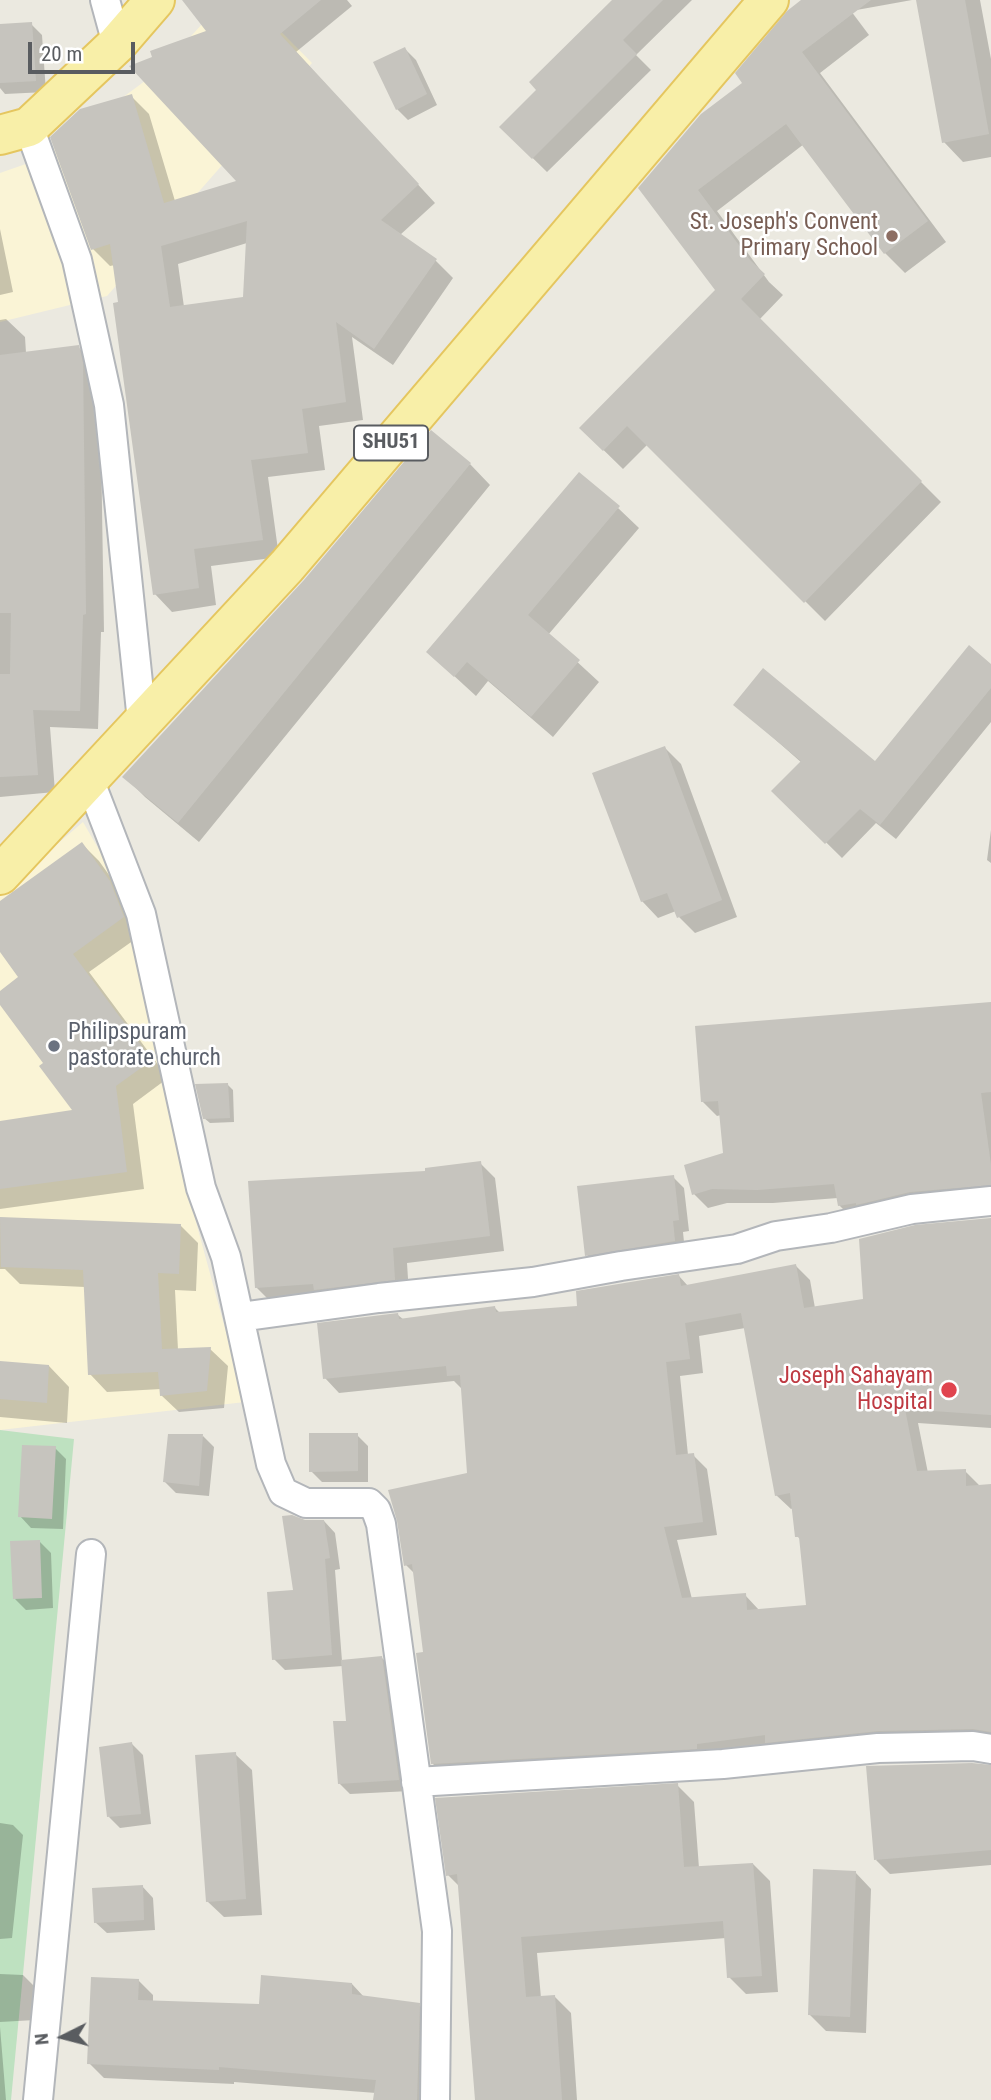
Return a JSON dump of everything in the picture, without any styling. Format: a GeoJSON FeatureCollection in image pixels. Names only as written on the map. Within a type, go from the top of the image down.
{"type":"FeatureCollection","features":[{"type":"Feature","properties":{"kind":"main road"},"geometry":{"type":"LineString","coordinates":[[14,131],[117,44],[155,0]]}},
{"type":"Feature","properties":{"kind":"main road","name":"SHU51"},"geometry":{"type":"LineString","coordinates":[[0,875],[287,566],[769,0]]}},
{"type":"Feature","properties":{"kind":"street"},"geometry":{"type":"LineString","coordinates":[[105,0],[117,44]]}},
{"type":"Feature","properties":{"kind":"street"},"geometry":{"type":"LineString","coordinates":[[14,131],[77,260],[109,405],[142,721]]}},
{"type":"Feature","properties":{"kind":"street"},"geometry":{"type":"LineString","coordinates":[[89,779],[141,914],[201,1188],[226,1257],[271,1464],[283,1492],[306,1503],[369,1503],[376,1510],[381,1524],[437,1931],[435,2100]]}},
{"type":"Feature","properties":{"kind":"street"},"geometry":{"type":"LineString","coordinates":[[240,1317],[379,1298],[533,1283],[621,1266],[737,1249],[776,1236],[912,1209],[991,1201]]}},
{"type":"Feature","properties":{"kind":"street"},"geometry":{"type":"LineString","coordinates":[[38,2100],[91,1554]]}},
{"type":"Feature","properties":{"kind":"street"},"geometry":{"type":"LineString","coordinates":[[416,1782],[723,1764],[878,1748],[973,1746],[991,1749]]}},
{"type":"Feature","properties":{"kind":"shaded area"},"geometry":{"type":"Polygon","coordinates":[[[224,0],[250,0],[312,63],[107,296],[0,322],[0,173],[40,159],[161,69],[224,0]]]}},
{"type":"Feature","properties":{"kind":"shaded area"},"geometry":{"type":"Polygon","coordinates":[[[83,822],[136,914],[178,1156],[245,1402],[0,1430],[0,893],[83,822]]]}},
{"type":"Feature","properties":{"kind":"green space"},"geometry":{"type":"Polygon","coordinates":[[[0,1430],[74,1439],[11,2100],[0,2100],[0,1430]]]}},
{"type":"Feature","properties":{"kind":"building"},"geometry":{"type":"Polygon","coordinates":[[[182,0],[321,0],[280,34],[419,184],[381,220],[437,259],[374,349],[336,322],[346,402],[302,409],[308,453],[251,460],[263,540],[194,549],[199,588],[153,595],[113,303],[118,302],[110,244],[91,250],[50,137],[80,109],[132,94],[164,203],[236,181],[129,66],[152,57],[150,51],[206,31],[182,0]],[[247,221],[161,246],[170,307],[243,297],[247,221]]]}},
{"type":"Feature","properties":{"kind":"building"},"geometry":{"type":"Polygon","coordinates":[[[612,0],[663,0],[623,40],[637,54],[532,159],[499,127],[536,90],[529,82],[612,0]]]}},
{"type":"Feature","properties":{"kind":"building"},"geometry":{"type":"Polygon","coordinates":[[[801,0],[871,0],[802,52],[928,221],[884,254],[786,124],[698,190],[750,260],[765,274],[741,299],[922,481],[804,603],[627,426],[603,451],[579,428],[715,290],[638,188],[701,114],[742,83],[735,73],[787,11],[801,0]]]}},
{"type":"Feature","properties":{"kind":"building"},"geometry":{"type":"Polygon","coordinates":[[[916,0],[965,0],[989,134],[942,143],[916,0]]]}},
{"type":"Feature","properties":{"kind":"building"},"geometry":{"type":"Polygon","coordinates":[[[32,22],[36,81],[0,83],[0,24],[32,22]]]}},
{"type":"Feature","properties":{"kind":"building"},"geometry":{"type":"Polygon","coordinates":[[[405,47],[427,94],[396,110],[373,62],[405,47]]]}},
{"type":"Feature","properties":{"kind":"building"},"geometry":{"type":"Polygon","coordinates":[[[79,345],[83,363],[86,614],[83,615],[80,711],[33,710],[38,775],[0,777],[0,674],[10,674],[11,613],[0,613],[0,355],[79,345]]]}},
{"type":"Feature","properties":{"kind":"building"},"geometry":{"type":"Polygon","coordinates":[[[431,430],[471,463],[178,823],[122,777],[304,580],[431,430]]]}},
{"type":"Feature","properties":{"kind":"building"},"geometry":{"type":"Polygon","coordinates":[[[579,472],[620,506],[528,615],[580,660],[531,717],[467,662],[454,677],[426,652],[579,472]]]}},
{"type":"Feature","properties":{"kind":"building"},"geometry":{"type":"Polygon","coordinates":[[[969,645],[991,664],[991,688],[880,825],[860,809],[825,844],[771,791],[801,761],[733,705],[763,668],[875,761],[969,645]]]}},
{"type":"Feature","properties":{"kind":"building"},"geometry":{"type":"Polygon","coordinates":[[[665,746],[722,900],[677,918],[667,893],[641,902],[592,773],[665,746]]]}},
{"type":"Feature","properties":{"kind":"building"},"geometry":{"type":"Polygon","coordinates":[[[82,842],[110,881],[124,917],[73,954],[152,1060],[116,1086],[127,1172],[0,1189],[0,1121],[72,1110],[39,1066],[43,1063],[0,1005],[0,991],[18,977],[0,952],[0,901],[82,842]]]}},
{"type":"Feature","properties":{"kind":"building"},"geometry":{"type":"Polygon","coordinates":[[[991,1002],[991,1092],[981,1093],[991,1165],[991,1185],[910,1192],[856,1205],[838,1206],[834,1184],[757,1190],[712,1189],[692,1195],[684,1165],[723,1153],[718,1101],[701,1102],[695,1026],[991,1002]]]}},
{"type":"Feature","properties":{"kind":"building"},"geometry":{"type":"Polygon","coordinates":[[[228,1083],[230,1118],[203,1119],[195,1084],[228,1083]]]}},
{"type":"Feature","properties":{"kind":"building"},"geometry":{"type":"Polygon","coordinates":[[[481,1161],[490,1236],[393,1248],[395,1280],[314,1290],[313,1284],[255,1288],[248,1181],[425,1171],[425,1168],[481,1161]]]}},
{"type":"Feature","properties":{"kind":"building"},"geometry":{"type":"Polygon","coordinates":[[[674,1175],[679,1220],[673,1221],[675,1241],[585,1256],[577,1186],[674,1175]]]}},
{"type":"Feature","properties":{"kind":"building"},"geometry":{"type":"Polygon","coordinates":[[[0,1217],[181,1224],[179,1274],[158,1273],[162,1349],[211,1347],[207,1391],[160,1396],[158,1372],[88,1375],[83,1270],[1,1267],[0,1217]]]}},
{"type":"Feature","properties":{"kind":"building"},"geometry":{"type":"Polygon","coordinates":[[[991,1218],[991,1415],[905,1409],[917,1471],[966,1469],[966,1486],[991,1484],[991,1732],[973,1729],[878,1731],[765,1743],[765,1735],[697,1744],[697,1749],[431,1764],[416,1653],[423,1652],[412,1564],[404,1566],[397,1521],[388,1490],[467,1473],[460,1375],[447,1376],[446,1366],[323,1379],[317,1323],[398,1313],[399,1319],[495,1306],[496,1312],[577,1306],[576,1291],[679,1274],[681,1286],[796,1264],[804,1308],[863,1299],[859,1239],[915,1225],[991,1218]],[[741,1313],[685,1323],[690,1359],[666,1362],[676,1455],[694,1453],[703,1522],[664,1527],[682,1598],[746,1593],[747,1610],[806,1605],[799,1537],[795,1537],[790,1493],[775,1496],[741,1313]]]}},
{"type":"Feature","properties":{"kind":"building"},"geometry":{"type":"Polygon","coordinates":[[[0,1361],[49,1365],[47,1403],[0,1399],[0,1361]]]}},
{"type":"Feature","properties":{"kind":"building"},"geometry":{"type":"Polygon","coordinates":[[[309,1433],[358,1433],[358,1471],[309,1472],[309,1433]]]}},
{"type":"Feature","properties":{"kind":"building"},"geometry":{"type":"Polygon","coordinates":[[[168,1434],[203,1434],[199,1486],[163,1482],[168,1434]]]}},
{"type":"Feature","properties":{"kind":"building"},"geometry":{"type":"Polygon","coordinates":[[[22,1445],[56,1446],[52,1519],[18,1517],[22,1445]]]}},
{"type":"Feature","properties":{"kind":"building"},"geometry":{"type":"Polygon","coordinates":[[[292,1515],[305,1520],[324,1520],[330,1558],[325,1559],[332,1655],[272,1660],[267,1592],[293,1590],[282,1516],[292,1515]]]}},
{"type":"Feature","properties":{"kind":"building"},"geometry":{"type":"Polygon","coordinates":[[[40,1540],[42,1598],[13,1599],[10,1541],[40,1540]]]}},
{"type":"Feature","properties":{"kind":"building"},"geometry":{"type":"Polygon","coordinates":[[[382,1656],[399,1780],[338,1784],[333,1721],[346,1721],[341,1660],[382,1656]]]}},
{"type":"Feature","properties":{"kind":"building"},"geometry":{"type":"Polygon","coordinates":[[[132,1742],[141,1814],[107,1817],[99,1747],[132,1742]]]}},
{"type":"Feature","properties":{"kind":"building"},"geometry":{"type":"Polygon","coordinates":[[[236,1752],[246,1899],[206,1902],[195,1755],[236,1752]]]}},
{"type":"Feature","properties":{"kind":"building"},"geometry":{"type":"Polygon","coordinates":[[[972,1763],[991,1765],[991,1850],[874,1860],[866,1766],[972,1763]]]}},
{"type":"Feature","properties":{"kind":"building"},"geometry":{"type":"Polygon","coordinates":[[[678,1783],[684,1867],[753,1863],[762,1976],[727,1978],[723,1921],[521,1937],[526,1997],[555,1995],[562,2100],[475,2100],[457,1874],[446,1876],[435,1798],[678,1783]]]}},
{"type":"Feature","properties":{"kind":"building"},"geometry":{"type":"Polygon","coordinates":[[[813,1869],[856,1871],[850,2017],[808,2015],[813,1869]]]}},
{"type":"Feature","properties":{"kind":"building"},"geometry":{"type":"Polygon","coordinates":[[[143,1885],[144,1920],[94,1923],[92,1888],[143,1885]]]}},
{"type":"Feature","properties":{"kind":"building"},"geometry":{"type":"Polygon","coordinates":[[[261,1975],[352,1983],[352,1994],[420,2003],[417,2100],[373,2100],[376,2080],[219,2067],[219,2070],[87,2064],[91,1977],[139,1979],[138,2000],[259,2004],[261,1975]]]}},
{"type":"Feature","properties":{"kind":"place","name":"St. Joseph's Convent Primary School"},"geometry":{"type":"Point","coordinates":[892,236]}},
{"type":"Feature","properties":{"kind":"place","name":"Philipspuram pastorate church"},"geometry":{"type":"Point","coordinates":[54,1046]}},
{"type":"Feature","properties":{"kind":"place","name":"Joseph Sahayam Hospital"},"geometry":{"type":"Point","coordinates":[949,1390]}}]}
